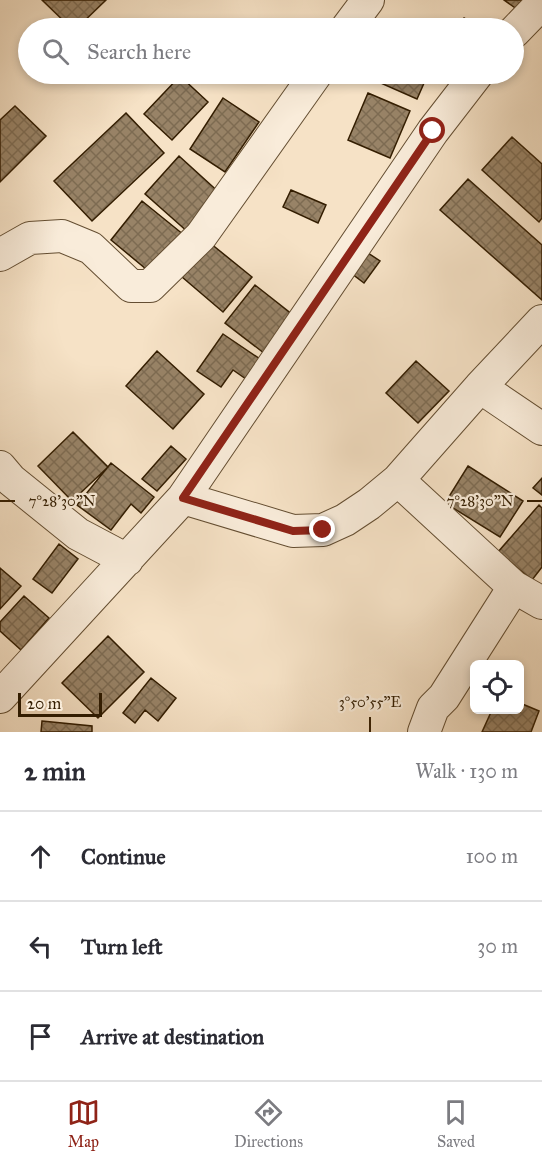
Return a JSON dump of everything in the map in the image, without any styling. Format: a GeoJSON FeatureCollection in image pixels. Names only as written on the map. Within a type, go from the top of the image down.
{"type":"FeatureCollection","features":[{"type":"Feature","properties":{"kind":"street"},"geometry":{"type":"LineString","coordinates":[[354,18],[368,0]]}},
{"type":"Feature","properties":{"kind":"street"},"geometry":{"type":"LineString","coordinates":[[524,21],[542,3]]}},
{"type":"Feature","properties":{"kind":"street"},"geometry":{"type":"LineString","coordinates":[[0,255],[30,238],[62,236],[91,248],[131,286],[150,286],[201,236],[309,84]]}},
{"type":"Feature","properties":{"kind":"street"},"geometry":{"type":"LineString","coordinates":[[0,697],[183,498],[426,141],[469,84]]}},
{"type":"Feature","properties":{"kind":"street"},"geometry":{"type":"LineString","coordinates":[[183,498],[293,531],[323,530],[353,515],[398,480],[542,321]]}},
{"type":"Feature","properties":{"kind":"street"},"geometry":{"type":"LineString","coordinates":[[480,387],[542,429]]}},
{"type":"Feature","properties":{"kind":"street"},"geometry":{"type":"LineString","coordinates":[[0,467],[11,480],[78,534],[127,560]]}},
{"type":"Feature","properties":{"kind":"street"},"geometry":{"type":"LineString","coordinates":[[398,480],[514,587],[542,603]]}},
{"type":"Feature","properties":{"kind":"street"},"geometry":{"type":"LineString","coordinates":[[424,732],[433,708],[444,697],[514,587]]}},
{"type":"Feature","properties":{"kind":"building"},"geometry":{"type":"Polygon","coordinates":[[[42,0],[106,0],[87,18],[61,18],[42,0]]]}},
{"type":"Feature","properties":{"kind":"building"},"geometry":{"type":"Polygon","coordinates":[[[504,0],[530,0],[521,12],[504,0]]]}},
{"type":"Feature","properties":{"kind":"building"},"geometry":{"type":"Polygon","coordinates":[[[172,84],[189,84],[208,102],[172,140],[144,114],[172,84]]]}},
{"type":"Feature","properties":{"kind":"building"},"geometry":{"type":"Polygon","coordinates":[[[383,84],[424,84],[417,99],[383,84]]]}},
{"type":"Feature","properties":{"kind":"building"},"geometry":{"type":"Polygon","coordinates":[[[368,93],[410,111],[390,158],[348,140],[368,93]]]}},
{"type":"Feature","properties":{"kind":"building"},"geometry":{"type":"Polygon","coordinates":[[[223,98],[259,122],[225,172],[190,149],[223,98]]]}},
{"type":"Feature","properties":{"kind":"building"},"geometry":{"type":"Polygon","coordinates":[[[15,106],[46,136],[0,182],[0,120],[15,106]]]}},
{"type":"Feature","properties":{"kind":"building"},"geometry":{"type":"Polygon","coordinates":[[[126,113],[164,153],[92,221],[54,181],[126,113]]]}},
{"type":"Feature","properties":{"kind":"building"},"geometry":{"type":"Polygon","coordinates":[[[512,137],[542,164],[542,218],[539,222],[482,170],[512,137]]]}},
{"type":"Feature","properties":{"kind":"building"},"geometry":{"type":"Polygon","coordinates":[[[179,156],[223,196],[189,233],[145,194],[179,156]]]}},
{"type":"Feature","properties":{"kind":"building"},"geometry":{"type":"Polygon","coordinates":[[[468,179],[542,245],[542,300],[440,210],[468,179]]]}},
{"type":"Feature","properties":{"kind":"building"},"geometry":{"type":"Polygon","coordinates":[[[291,190],[326,205],[318,223],[283,207],[291,190]]]}},
{"type":"Feature","properties":{"kind":"building"},"geometry":{"type":"Polygon","coordinates":[[[142,201],[184,235],[152,274],[111,240],[142,201]]]}},
{"type":"Feature","properties":{"kind":"building"},"geometry":{"type":"Polygon","coordinates":[[[210,243],[252,277],[223,312],[182,277],[210,243]]]}},
{"type":"Feature","properties":{"kind":"building"},"geometry":{"type":"Polygon","coordinates":[[[362,249],[380,261],[364,283],[347,270],[362,249]]]}},
{"type":"Feature","properties":{"kind":"building"},"geometry":{"type":"Polygon","coordinates":[[[255,285],[298,319],[269,357],[225,323],[255,285]]]}},
{"type":"Feature","properties":{"kind":"building"},"geometry":{"type":"Polygon","coordinates":[[[223,334],[260,359],[246,379],[233,370],[221,387],[197,371],[223,334]]]}},
{"type":"Feature","properties":{"kind":"building"},"geometry":{"type":"Polygon","coordinates":[[[157,351],[204,394],[173,429],[126,386],[157,351]]]}},
{"type":"Feature","properties":{"kind":"building"},"geometry":{"type":"Polygon","coordinates":[[[416,361],[449,391],[418,423],[386,393],[416,361]]]}},
{"type":"Feature","properties":{"kind":"building"},"geometry":{"type":"Polygon","coordinates":[[[73,432],[108,467],[72,501],[38,466],[73,432]]]}},
{"type":"Feature","properties":{"kind":"building"},"geometry":{"type":"Polygon","coordinates":[[[171,446],[186,459],[157,491],[142,479],[171,446]]]}},
{"type":"Feature","properties":{"kind":"building"},"geometry":{"type":"Polygon","coordinates":[[[111,463],[154,497],[141,513],[131,504],[111,530],[77,505],[111,463]]]}},
{"type":"Feature","properties":{"kind":"building"},"geometry":{"type":"Polygon","coordinates":[[[468,466],[523,501],[500,537],[445,503],[468,466]]]}},
{"type":"Feature","properties":{"kind":"building"},"geometry":{"type":"Polygon","coordinates":[[[542,478],[542,495],[533,488],[542,478]]]}},
{"type":"Feature","properties":{"kind":"building"},"geometry":{"type":"Polygon","coordinates":[[[539,505],[542,508],[542,567],[532,580],[498,552],[539,505]]]}},
{"type":"Feature","properties":{"kind":"building"},"geometry":{"type":"Polygon","coordinates":[[[59,544],[78,559],[52,593],[33,579],[59,544]]]}},
{"type":"Feature","properties":{"kind":"building"},"geometry":{"type":"Polygon","coordinates":[[[0,568],[21,586],[0,609],[0,568]]]}},
{"type":"Feature","properties":{"kind":"building"},"geometry":{"type":"Polygon","coordinates":[[[24,596],[49,618],[21,650],[0,631],[0,622],[24,596]]]}},
{"type":"Feature","properties":{"kind":"building"},"geometry":{"type":"Polygon","coordinates":[[[108,636],[144,672],[98,718],[62,683],[108,636]]]}},
{"type":"Feature","properties":{"kind":"building"},"geometry":{"type":"Polygon","coordinates":[[[151,678],[176,698],[158,721],[145,710],[135,723],[123,713],[151,678]]]}},
{"type":"Feature","properties":{"kind":"building"},"geometry":{"type":"Polygon","coordinates":[[[524,705],[539,711],[531,732],[482,732],[490,714],[524,714],[524,705]]]}},
{"type":"Feature","properties":{"kind":"building"},"geometry":{"type":"Polygon","coordinates":[[[42,721],[92,726],[92,732],[41,732],[42,721]]]}},
{"type":"Feature","properties":{"kind":"route"},"geometry":{"type":"LineString","coordinates":[[323,530],[293,531],[183,498],[433,131]]}}]}
